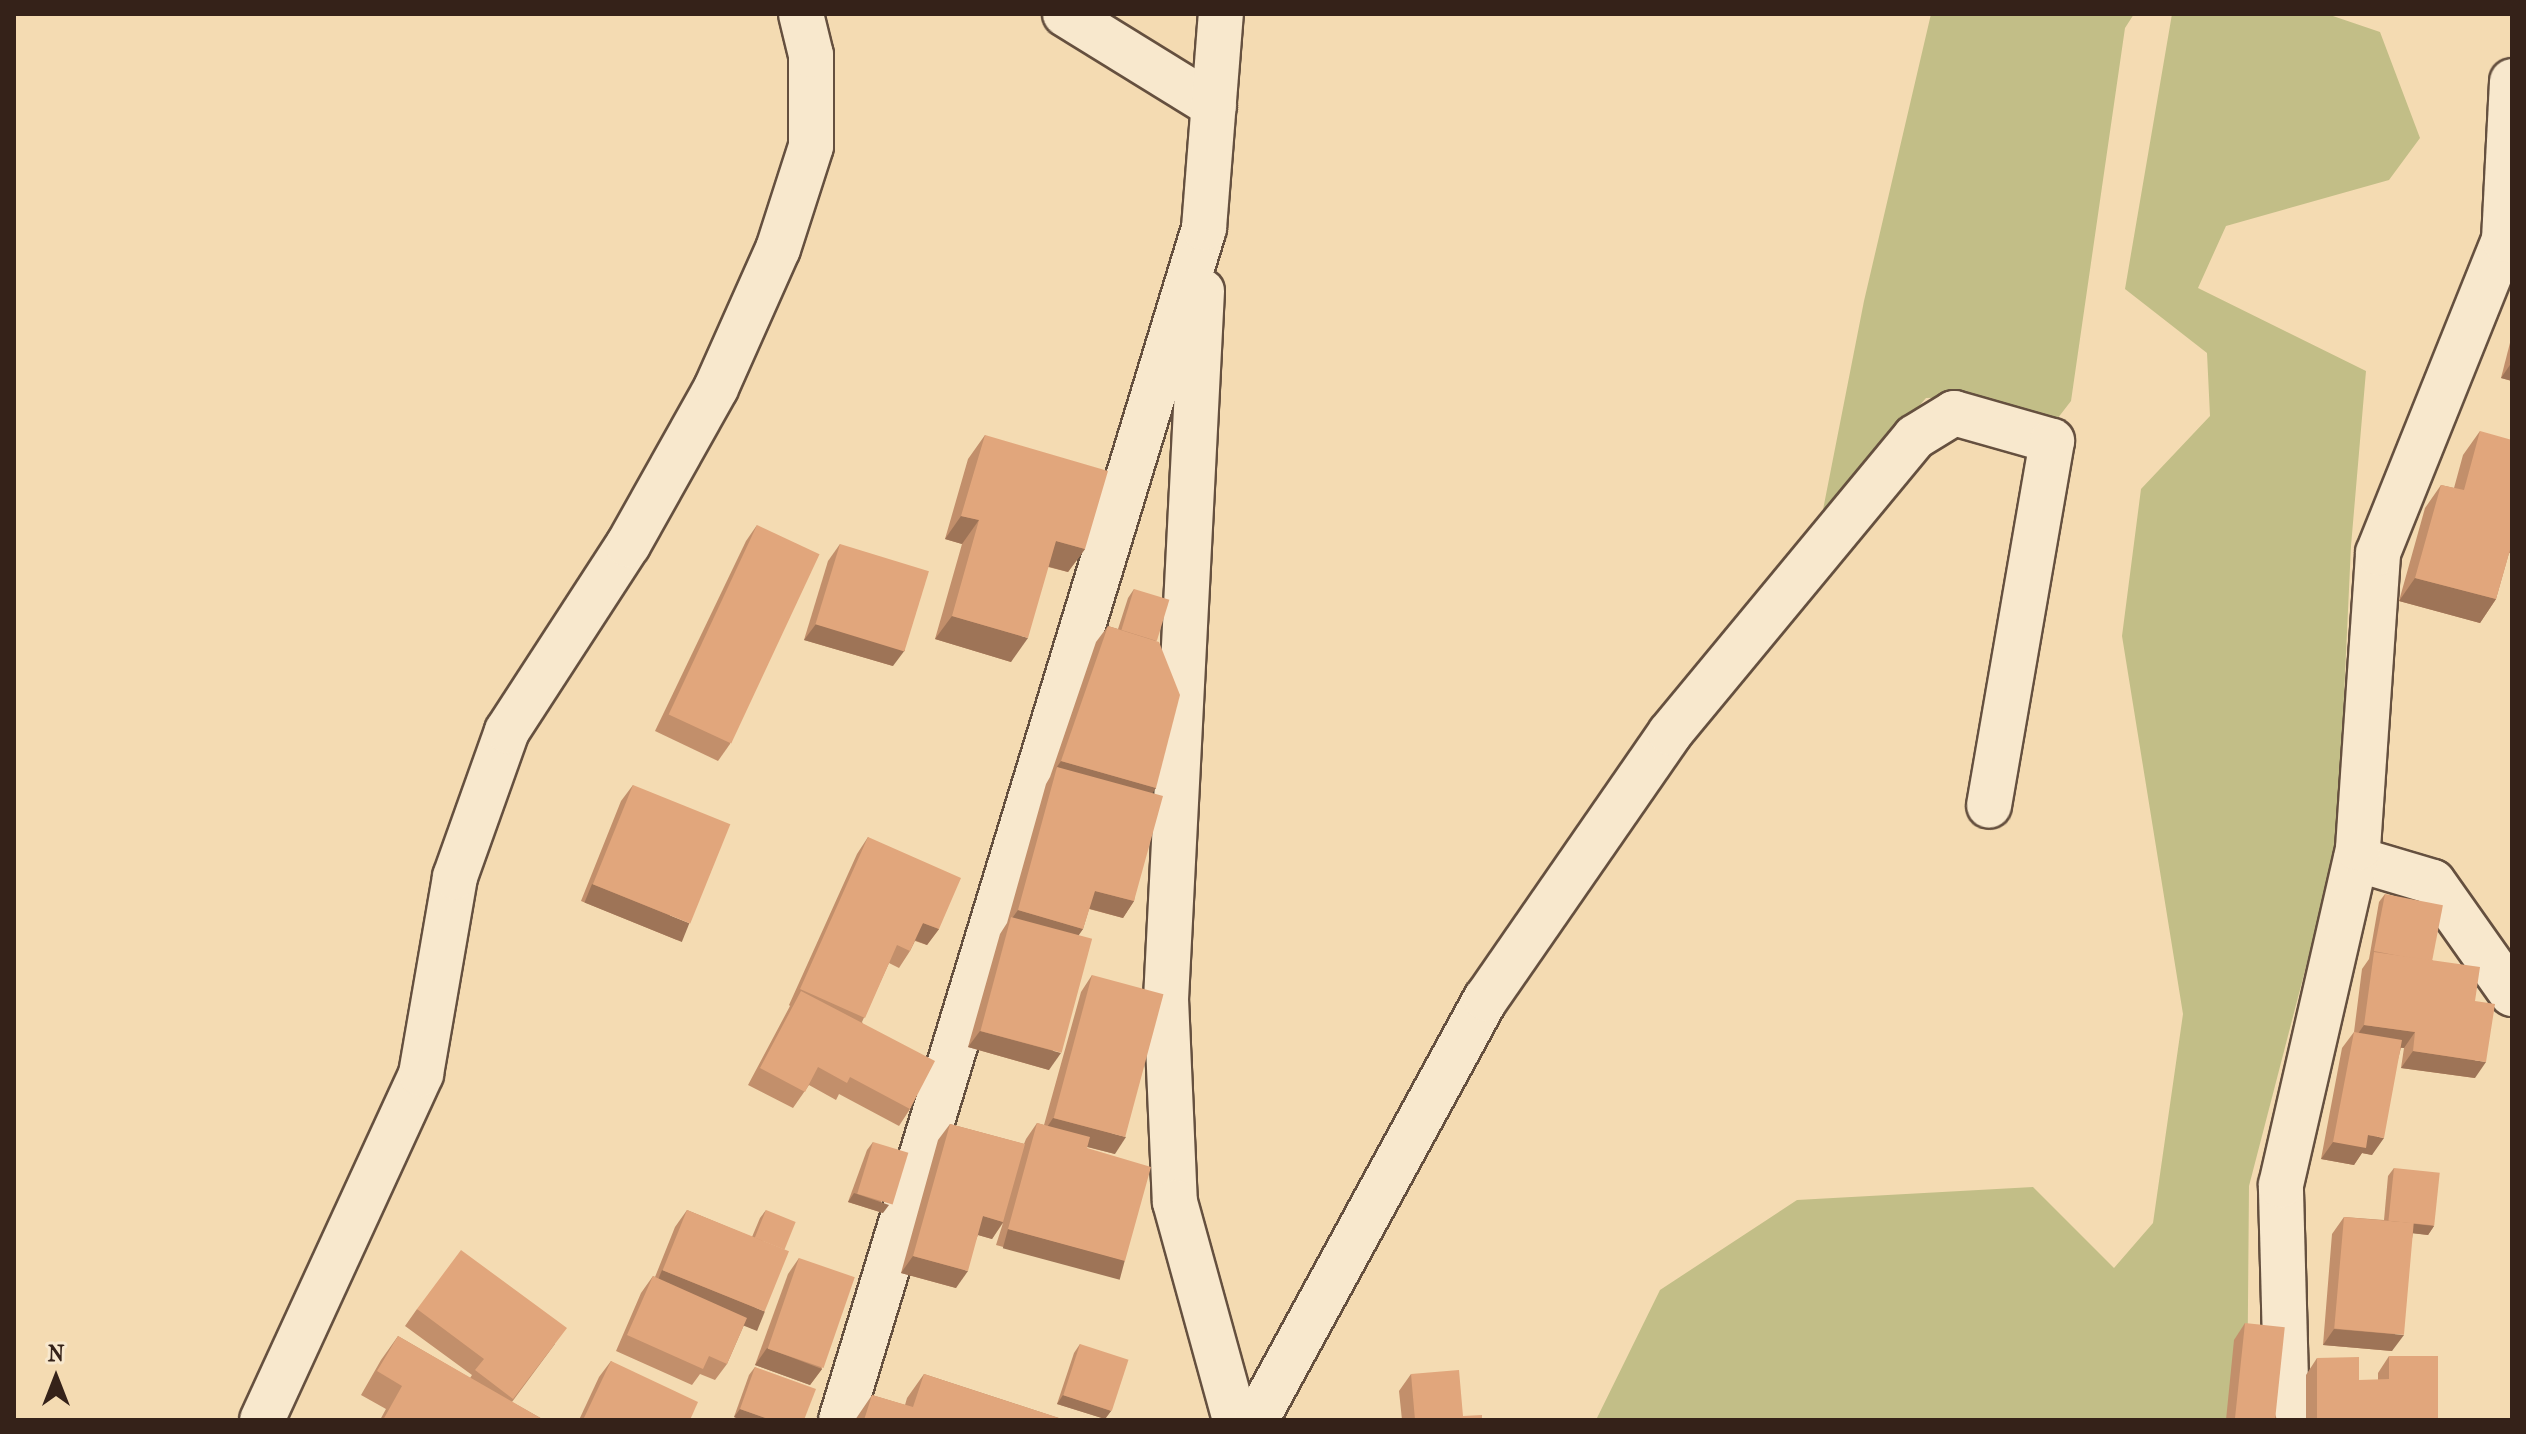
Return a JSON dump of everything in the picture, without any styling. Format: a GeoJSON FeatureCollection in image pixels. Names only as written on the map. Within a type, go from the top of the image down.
{"type":"FeatureCollection","features":[{"type":"Feature","properties":{"kind":"street"},"geometry":{"type":"LineString","coordinates":[[262,1420],[421,1074],[455,877],[507,731],[636,532],[716,388],[778,249],[811,146],[811,55],[801,14]]}},
{"type":"Feature","properties":{"kind":"street"},"geometry":{"type":"LineString","coordinates":[[1065,14],[1214,106]]}},
{"type":"Feature","properties":{"kind":"street"},"geometry":{"type":"LineString","coordinates":[[1221,14],[1204,228],[1166,999],[1175,1202],[1235,1420]]}},
{"type":"Feature","properties":{"kind":"street"},"geometry":{"type":"LineString","coordinates":[[2287,1420],[2281,1185],[2356,859],[2378,553],[2504,240],[2512,81]]}},
{"type":"Feature","properties":{"kind":"street"},"geometry":{"type":"LineString","coordinates":[[841,1420],[1204,228]]}},
{"type":"Feature","properties":{"kind":"street"},"geometry":{"type":"LineString","coordinates":[[1256,1420],[1486,999],[1670,733],[1915,437],[1954,413],[2052,441],[1989,806]]}},
{"type":"Feature","properties":{"kind":"street"},"geometry":{"type":"LineString","coordinates":[[2356,859],[2433,882],[2512,994]]}},
{"type":"Feature","properties":{"kind":"shaded area"},"geometry":{"type":"Polygon","coordinates":[[[1931,14],[2134,14],[2125,28],[2071,401],[2054,423],[1962,397],[1926,398],[1821,520],[1864,301],[1931,14]]]}},
{"type":"Feature","properties":{"kind":"shaded area"},"geometry":{"type":"Polygon","coordinates":[[[2172,14],[2327,14],[2380,32],[2420,138],[2389,180],[2226,226],[2198,288],[2366,371],[2351,546],[2337,847],[2249,1186],[2247,1420],[1596,1420],[1660,1290],[1797,1200],[2033,1187],[2114,1268],[2153,1223],[2183,1014],[2122,636],[2141,489],[2210,416],[2207,353],[2125,289],[2172,14]]]}},
{"type":"Feature","properties":{"kind":"building"},"geometry":{"type":"Polygon","coordinates":[[[2480,431],[2512,440],[2512,543],[2496,599],[2415,578],[2441,485],[2464,490],[2480,431]]]}},
{"type":"Feature","properties":{"kind":"building"},"geometry":{"type":"Polygon","coordinates":[[[985,435],[1108,471],[1085,549],[1056,541],[1028,638],[952,616],[979,520],[961,516],[985,435]]]}},
{"type":"Feature","properties":{"kind":"building"},"geometry":{"type":"Polygon","coordinates":[[[757,525],[820,554],[731,744],[669,714],[757,525]]]}},
{"type":"Feature","properties":{"kind":"building"},"geometry":{"type":"Polygon","coordinates":[[[840,544],[929,571],[904,652],[815,624],[840,544]]]}},
{"type":"Feature","properties":{"kind":"building"},"geometry":{"type":"Polygon","coordinates":[[[1134,589],[1169,600],[1157,641],[1121,630],[1134,589]]]}},
{"type":"Feature","properties":{"kind":"building"},"geometry":{"type":"Polygon","coordinates":[[[1108,626],[1159,642],[1180,695],[1156,788],[1061,761],[1108,626]]]}},
{"type":"Feature","properties":{"kind":"building"},"geometry":{"type":"Polygon","coordinates":[[[1057,767],[1163,796],[1134,901],[1095,891],[1083,929],[1018,910],[1057,767]]]}},
{"type":"Feature","properties":{"kind":"building"},"geometry":{"type":"Polygon","coordinates":[[[633,785],[730,824],[690,924],[593,884],[633,785]]]}},
{"type":"Feature","properties":{"kind":"building"},"geometry":{"type":"Polygon","coordinates":[[[868,837],[961,878],[939,929],[923,923],[910,951],[897,945],[865,1018],[800,989],[868,837]]]}},
{"type":"Feature","properties":{"kind":"building"},"geometry":{"type":"Polygon","coordinates":[[[2385,894],[2443,905],[2432,962],[2374,951],[2385,894]]]}},
{"type":"Feature","properties":{"kind":"building"},"geometry":{"type":"Polygon","coordinates":[[[1011,917],[1092,939],[1062,1053],[980,1031],[1011,917]]]}},
{"type":"Feature","properties":{"kind":"building"},"geometry":{"type":"Polygon","coordinates":[[[2374,952],[2480,967],[2475,1001],[2495,1004],[2486,1062],[2413,1051],[2415,1032],[2364,1025],[2374,952]]]}},
{"type":"Feature","properties":{"kind":"building"},"geometry":{"type":"Polygon","coordinates":[[[1092,975],[1163,994],[1125,1137],[1054,1118],[1092,975]]]}},
{"type":"Feature","properties":{"kind":"building"},"geometry":{"type":"Polygon","coordinates":[[[801,991],[935,1061],[910,1109],[850,1077],[847,1083],[818,1067],[805,1092],[760,1068],[801,991]]]}},
{"type":"Feature","properties":{"kind":"building"},"geometry":{"type":"Polygon","coordinates":[[[2354,1032],[2402,1040],[2384,1138],[2368,1135],[2366,1148],[2333,1142],[2354,1032]]]}},
{"type":"Feature","properties":{"kind":"building"},"geometry":{"type":"Polygon","coordinates":[[[1037,1123],[1090,1137],[1087,1148],[1151,1167],[1125,1261],[1008,1229],[1037,1123]]]}},
{"type":"Feature","properties":{"kind":"building"},"geometry":{"type":"Polygon","coordinates":[[[950,1124],[1025,1144],[1003,1222],[983,1216],[968,1271],[913,1256],[950,1124]]]}},
{"type":"Feature","properties":{"kind":"building"},"geometry":{"type":"Polygon","coordinates":[[[873,1142],[908,1153],[893,1204],[857,1194],[873,1142]]]}},
{"type":"Feature","properties":{"kind":"building"},"geometry":{"type":"Polygon","coordinates":[[[2394,1168],[2440,1173],[2434,1226],[2388,1221],[2394,1168]]]}},
{"type":"Feature","properties":{"kind":"building"},"geometry":{"type":"Polygon","coordinates":[[[687,1210],[789,1251],[765,1311],[663,1270],[687,1210]]]}},
{"type":"Feature","properties":{"kind":"building"},"geometry":{"type":"Polygon","coordinates":[[[766,1210],[796,1222],[784,1250],[755,1238],[766,1210]]]}},
{"type":"Feature","properties":{"kind":"building"},"geometry":{"type":"Polygon","coordinates":[[[2344,1217],[2414,1223],[2404,1335],[2334,1329],[2344,1217]]]}},
{"type":"Feature","properties":{"kind":"building"},"geometry":{"type":"Polygon","coordinates":[[[461,1250],[567,1328],[513,1399],[475,1370],[484,1359],[417,1309],[461,1250]]]}},
{"type":"Feature","properties":{"kind":"building"},"geometry":{"type":"Polygon","coordinates":[[[799,1258],[855,1277],[824,1368],[768,1349],[799,1258]]]}},
{"type":"Feature","properties":{"kind":"building"},"geometry":{"type":"Polygon","coordinates":[[[653,1276],[747,1318],[727,1364],[709,1356],[703,1369],[627,1335],[653,1276]]]}},
{"type":"Feature","properties":{"kind":"building"},"geometry":{"type":"Polygon","coordinates":[[[2245,1323],[2285,1327],[2275,1420],[2235,1419],[2245,1323]]]}},
{"type":"Feature","properties":{"kind":"building"},"geometry":{"type":"Polygon","coordinates":[[[398,1336],[544,1420],[383,1420],[402,1386],[377,1371],[398,1336]]]}},
{"type":"Feature","properties":{"kind":"building"},"geometry":{"type":"Polygon","coordinates":[[[1080,1344],[1129,1360],[1112,1411],[1063,1395],[1080,1344]]]}},
{"type":"Feature","properties":{"kind":"building"},"geometry":{"type":"Polygon","coordinates":[[[2389,1356],[2438,1356],[2438,1420],[2317,1420],[2317,1358],[2359,1357],[2359,1380],[2389,1379],[2389,1356]]]}},
{"type":"Feature","properties":{"kind":"building"},"geometry":{"type":"Polygon","coordinates":[[[611,1361],[698,1402],[690,1420],[583,1420],[611,1361]]]}},
{"type":"Feature","properties":{"kind":"building"},"geometry":{"type":"Polygon","coordinates":[[[755,1367],[816,1389],[804,1420],[771,1420],[740,1409],[755,1367]]]}},
{"type":"Feature","properties":{"kind":"building"},"geometry":{"type":"Polygon","coordinates":[[[1459,1370],[1463,1416],[1482,1415],[1482,1420],[1415,1420],[1411,1374],[1459,1370]]]}},
{"type":"Feature","properties":{"kind":"building"},"geometry":{"type":"Polygon","coordinates":[[[924,1374],[1065,1420],[864,1420],[872,1395],[913,1407],[924,1374]]]}}]}
